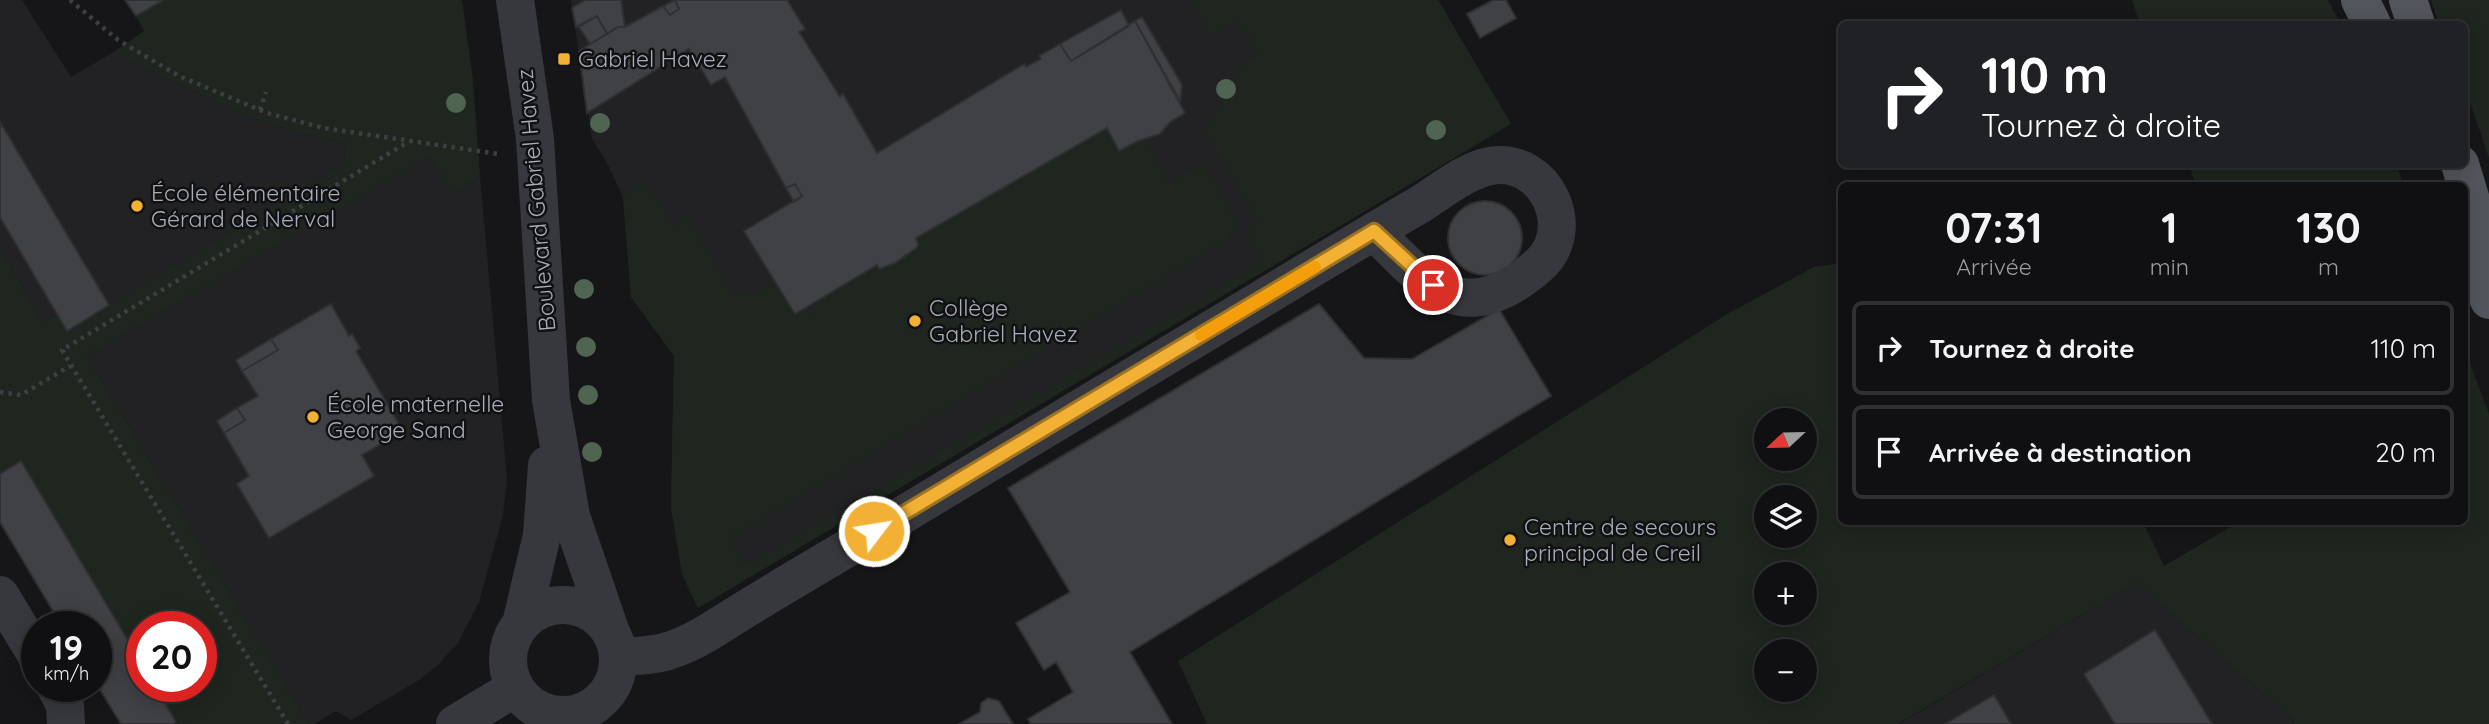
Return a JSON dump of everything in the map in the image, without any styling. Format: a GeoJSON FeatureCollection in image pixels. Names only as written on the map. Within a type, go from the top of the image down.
{"type":"FeatureCollection","features":[{"type":"Feature","properties":{"kind":"main road"},"geometry":{"type":"LineString","coordinates":[[2361,0],[2371,21]]}},
{"type":"Feature","properties":{"kind":"main road"},"geometry":{"type":"LineString","coordinates":[[2409,0],[2415,21]]}},
{"type":"Feature","properties":{"kind":"main road"},"geometry":{"type":"LineString","coordinates":[[2468,190],[2489,260]]}},
{"type":"Feature","properties":{"kind":"main road"},"geometry":{"type":"LineString","coordinates":[[2468,250],[2489,300]]}},
{"type":"Feature","properties":{"kind":"street","name":"Boulevard Gabriel Havez"},"geometry":{"type":"LineString","coordinates":[[515,0],[535,139],[551,400],[571,516],[615,645]]}},
{"type":"Feature","properties":{"kind":"street"},"geometry":{"type":"LineString","coordinates":[[615,645],[651,655],[687,644],[1374,231]]}},
{"type":"Feature","properties":{"kind":"street","name":"Boulevard Gabriel Havez"},"geometry":{"type":"LineString","coordinates":[[521,624],[542,535],[551,400]]}},
{"type":"Feature","properties":{"kind":"street"},"geometry":{"type":"LineString","coordinates":[[0,595],[21,630]]}},
{"type":"Feature","properties":{"kind":"street"},"geometry":{"type":"LineString","coordinates":[[455,724],[537,708],[556,715],[588,709],[600,712],[614,680],[615,645],[595,615],[573,605],[540,609],[521,624],[512,638],[508,655],[509,672],[537,708]]}},
{"type":"Feature","properties":{"kind":"street"},"geometry":{"type":"LineString","coordinates":[[63,702],[66,724]]}},
{"type":"Feature","properties":{"kind":"path"},"geometry":{"type":"LineString","coordinates":[[70,0],[118,40],[168,70],[260,110],[324,128],[505,155]]}},
{"type":"Feature","properties":{"kind":"path"},"geometry":{"type":"LineString","coordinates":[[260,110],[266,92]]}},
{"type":"Feature","properties":{"kind":"path"},"geometry":{"type":"LineString","coordinates":[[288,724],[62,350],[408,142]]}},
{"type":"Feature","properties":{"kind":"path"},"geometry":{"type":"LineString","coordinates":[[0,392],[21,395],[71,366]]}},
{"type":"Feature","properties":{"kind":"shaded area","name":"École élémentaire Gérard de Nerval"},"geometry":{"type":"Polygon","coordinates":[[[0,0],[22,0],[71,77],[114,52],[244,115],[302,134],[344,141],[345,164],[67,331],[43,322],[0,248],[0,0]]]}},
{"type":"Feature","properties":{"kind":"shaded area"},"geometry":{"type":"Polygon","coordinates":[[[163,0],[462,0],[473,80],[480,176],[452,194],[430,156],[87,356],[309,724],[177,724],[164,702],[217,702],[217,611],[126,611],[126,637],[21,461],[0,474],[0,248],[43,322],[57,315],[67,330],[345,164],[344,141],[302,134],[244,115],[114,52],[144,31],[136,16],[163,0]]]}},
{"type":"Feature","properties":{"kind":"shaded area","name":"Collège Gabriel Havez"},"geometry":{"type":"Polygon","coordinates":[[[571,0],[1438,0],[1511,124],[698,608],[682,574],[671,507],[674,356],[631,297],[623,197],[592,139],[571,0]]]}},
{"type":"Feature","properties":{"kind":"shaded area"},"geometry":{"type":"Polygon","coordinates":[[[1190,0],[1438,0],[1511,124],[698,608],[682,574],[671,507],[674,356],[631,297],[623,197],[647,181],[674,226],[689,217],[735,297],[746,290],[749,296],[776,283],[794,314],[805,307],[810,315],[818,299],[877,265],[879,269],[895,263],[916,248],[916,238],[1107,128],[1138,141],[1146,140],[1168,182],[1204,163],[1241,227],[1228,235],[1229,239],[734,536],[737,552],[748,564],[1262,262],[1244,231],[1257,222],[1205,132],[1240,65],[1258,55],[1239,21],[1211,36],[1190,0]]]}},
{"type":"Feature","properties":{"kind":"shaded area"},"geometry":{"type":"Polygon","coordinates":[[[2132,0],[2328,0],[2338,21],[2139,21],[2132,0]]]}},
{"type":"Feature","properties":{"kind":"shaded area"},"geometry":{"type":"Polygon","coordinates":[[[2431,0],[2489,0],[2489,158],[2468,97],[2468,21],[2438,21],[2431,0]]]}},
{"type":"Feature","properties":{"kind":"shaded area","name":"École maternelle George Sand"},"geometry":{"type":"Polygon","coordinates":[[[430,155],[452,194],[480,176],[507,479],[503,515],[479,602],[458,643],[437,666],[419,680],[351,720],[336,711],[314,724],[309,724],[87,356],[430,155]]]}},
{"type":"Feature","properties":{"kind":"shaded area"},"geometry":{"type":"Polygon","coordinates":[[[2190,168],[2397,168],[2403,182],[2195,182],[2190,168]]]}},
{"type":"Feature","properties":{"kind":"shaded area"},"geometry":{"type":"Polygon","coordinates":[[[1838,263],[1838,525],[2144,525],[2164,566],[2234,525],[2468,525],[2468,358],[2489,414],[2489,724],[2294,724],[2293,720],[2136,583],[1898,724],[1207,724],[1178,661],[1729,313],[1814,267],[1838,263]]]}},
{"type":"Feature","properties":{"kind":"shaded area"},"geometry":{"type":"Polygon","coordinates":[[[2136,583],[2293,720],[2294,724],[1899,724],[2136,583]]]}},
{"type":"Feature","properties":{"kind":"building"},"geometry":{"type":"Polygon","coordinates":[[[125,0],[163,0],[136,16],[125,0]]]}},
{"type":"Feature","properties":{"kind":"building"},"geometry":{"type":"Polygon","coordinates":[[[585,0],[621,0],[625,27],[618,27],[607,34],[597,16],[576,27],[572,8],[585,0]]]}},
{"type":"Feature","properties":{"kind":"building"},"geometry":{"type":"Polygon","coordinates":[[[675,0],[787,0],[805,29],[799,32],[840,97],[843,94],[877,153],[1024,64],[1026,67],[1041,59],[1039,56],[1060,44],[1071,61],[1135,21],[1185,113],[1170,122],[1160,134],[1119,151],[1107,128],[916,238],[916,248],[895,263],[879,269],[877,265],[795,314],[744,231],[802,196],[795,184],[786,188],[725,77],[711,85],[689,49],[587,113],[579,51],[618,27],[625,27],[663,6],[670,15],[679,9],[675,0]]]}},
{"type":"Feature","properties":{"kind":"building"},"geometry":{"type":"Polygon","coordinates":[[[675,0],[679,9],[670,15],[663,6],[675,0]]]}},
{"type":"Feature","properties":{"kind":"building"},"geometry":{"type":"Polygon","coordinates":[[[1493,0],[1506,0],[1516,18],[1480,38],[1467,14],[1493,0]]]}},
{"type":"Feature","properties":{"kind":"building"},"geometry":{"type":"Polygon","coordinates":[[[1121,10],[1129,26],[1071,61],[1060,44],[1121,10]]]}},
{"type":"Feature","properties":{"kind":"building"},"geometry":{"type":"Polygon","coordinates":[[[597,16],[607,34],[590,44],[579,27],[597,16]]]}},
{"type":"Feature","properties":{"kind":"building"},"geometry":{"type":"Polygon","coordinates":[[[1142,17],[1182,85],[1180,101],[1135,21],[1142,17]]]}},
{"type":"Feature","properties":{"kind":"building"},"geometry":{"type":"Polygon","coordinates":[[[0,122],[109,305],[67,331],[0,217],[0,122]]]}},
{"type":"Feature","properties":{"kind":"building"},"geometry":{"type":"Polygon","coordinates":[[[795,184],[802,196],[794,202],[786,188],[795,184]]]}},
{"type":"Feature","properties":{"kind":"building"},"geometry":{"type":"Polygon","coordinates":[[[1478,201],[1492,201],[1506,207],[1516,217],[1522,238],[1520,252],[1506,269],[1492,275],[1478,275],[1464,269],[1454,259],[1448,245],[1448,231],[1454,217],[1464,207],[1478,201]]]}},
{"type":"Feature","properties":{"kind":"building"},"geometry":{"type":"Polygon","coordinates":[[[331,304],[349,336],[352,334],[360,348],[356,351],[403,431],[362,455],[374,476],[269,538],[237,484],[249,476],[224,433],[245,420],[237,408],[258,396],[242,371],[278,350],[271,339],[331,304]]]}},
{"type":"Feature","properties":{"kind":"building"},"geometry":{"type":"Polygon","coordinates":[[[1319,304],[1364,358],[1412,359],[1499,309],[1551,396],[1130,652],[1172,724],[1031,724],[1028,719],[1073,692],[1056,662],[1044,670],[1016,623],[1070,592],[1008,488],[1319,304]]]}},
{"type":"Feature","properties":{"kind":"building"},"geometry":{"type":"Polygon","coordinates":[[[271,339],[278,350],[242,371],[236,360],[271,339]]]}},
{"type":"Feature","properties":{"kind":"building"},"geometry":{"type":"Polygon","coordinates":[[[237,408],[245,420],[224,433],[217,421],[237,408]]]}},
{"type":"Feature","properties":{"kind":"building"},"geometry":{"type":"Polygon","coordinates":[[[21,461],[110,611],[53,611],[0,522],[0,474],[21,461]]]}},
{"type":"Feature","properties":{"kind":"building"},"geometry":{"type":"Polygon","coordinates":[[[112,614],[126,637],[126,702],[164,702],[176,722],[121,724],[108,702],[112,702],[112,614]]]}},
{"type":"Feature","properties":{"kind":"building"},"geometry":{"type":"Polygon","coordinates":[[[2155,630],[2212,724],[2115,724],[2084,674],[2155,630]]]}},
{"type":"Feature","properties":{"kind":"building"},"geometry":{"type":"Polygon","coordinates":[[[1994,695],[2011,724],[1945,724],[1994,695]]]}},
{"type":"Feature","properties":{"kind":"building"},"geometry":{"type":"Polygon","coordinates":[[[988,698],[999,701],[1013,724],[959,724],[980,712],[981,703],[988,698]]]}},
{"type":"Feature","properties":{"kind":"slow traffic"},"geometry":{"type":"LineString","coordinates":[[1201,335],[1315,267]]}},
{"type":"Feature","properties":{"kind":"place","name":"Gabriel Havez"},"geometry":{"type":"Point","coordinates":[564,59]}},
{"type":"Feature","properties":{"kind":"place","name":"École élémentaire Gérard de Nerval"},"geometry":{"type":"Point","coordinates":[137,206]}},
{"type":"Feature","properties":{"kind":"place","name":"Collège Gabriel Havez"},"geometry":{"type":"Point","coordinates":[915,321]}},
{"type":"Feature","properties":{"kind":"place","name":"École maternelle George Sand"},"geometry":{"type":"Point","coordinates":[313,417]}},
{"type":"Feature","properties":{"kind":"place","name":"Centre de secours principal de Creil"},"geometry":{"type":"Point","coordinates":[1510,540]}},
{"type":"Feature","properties":{"kind":"route"},"geometry":{"type":"LineString","coordinates":[[874,531],[1374,231],[1433,285]]}}]}
